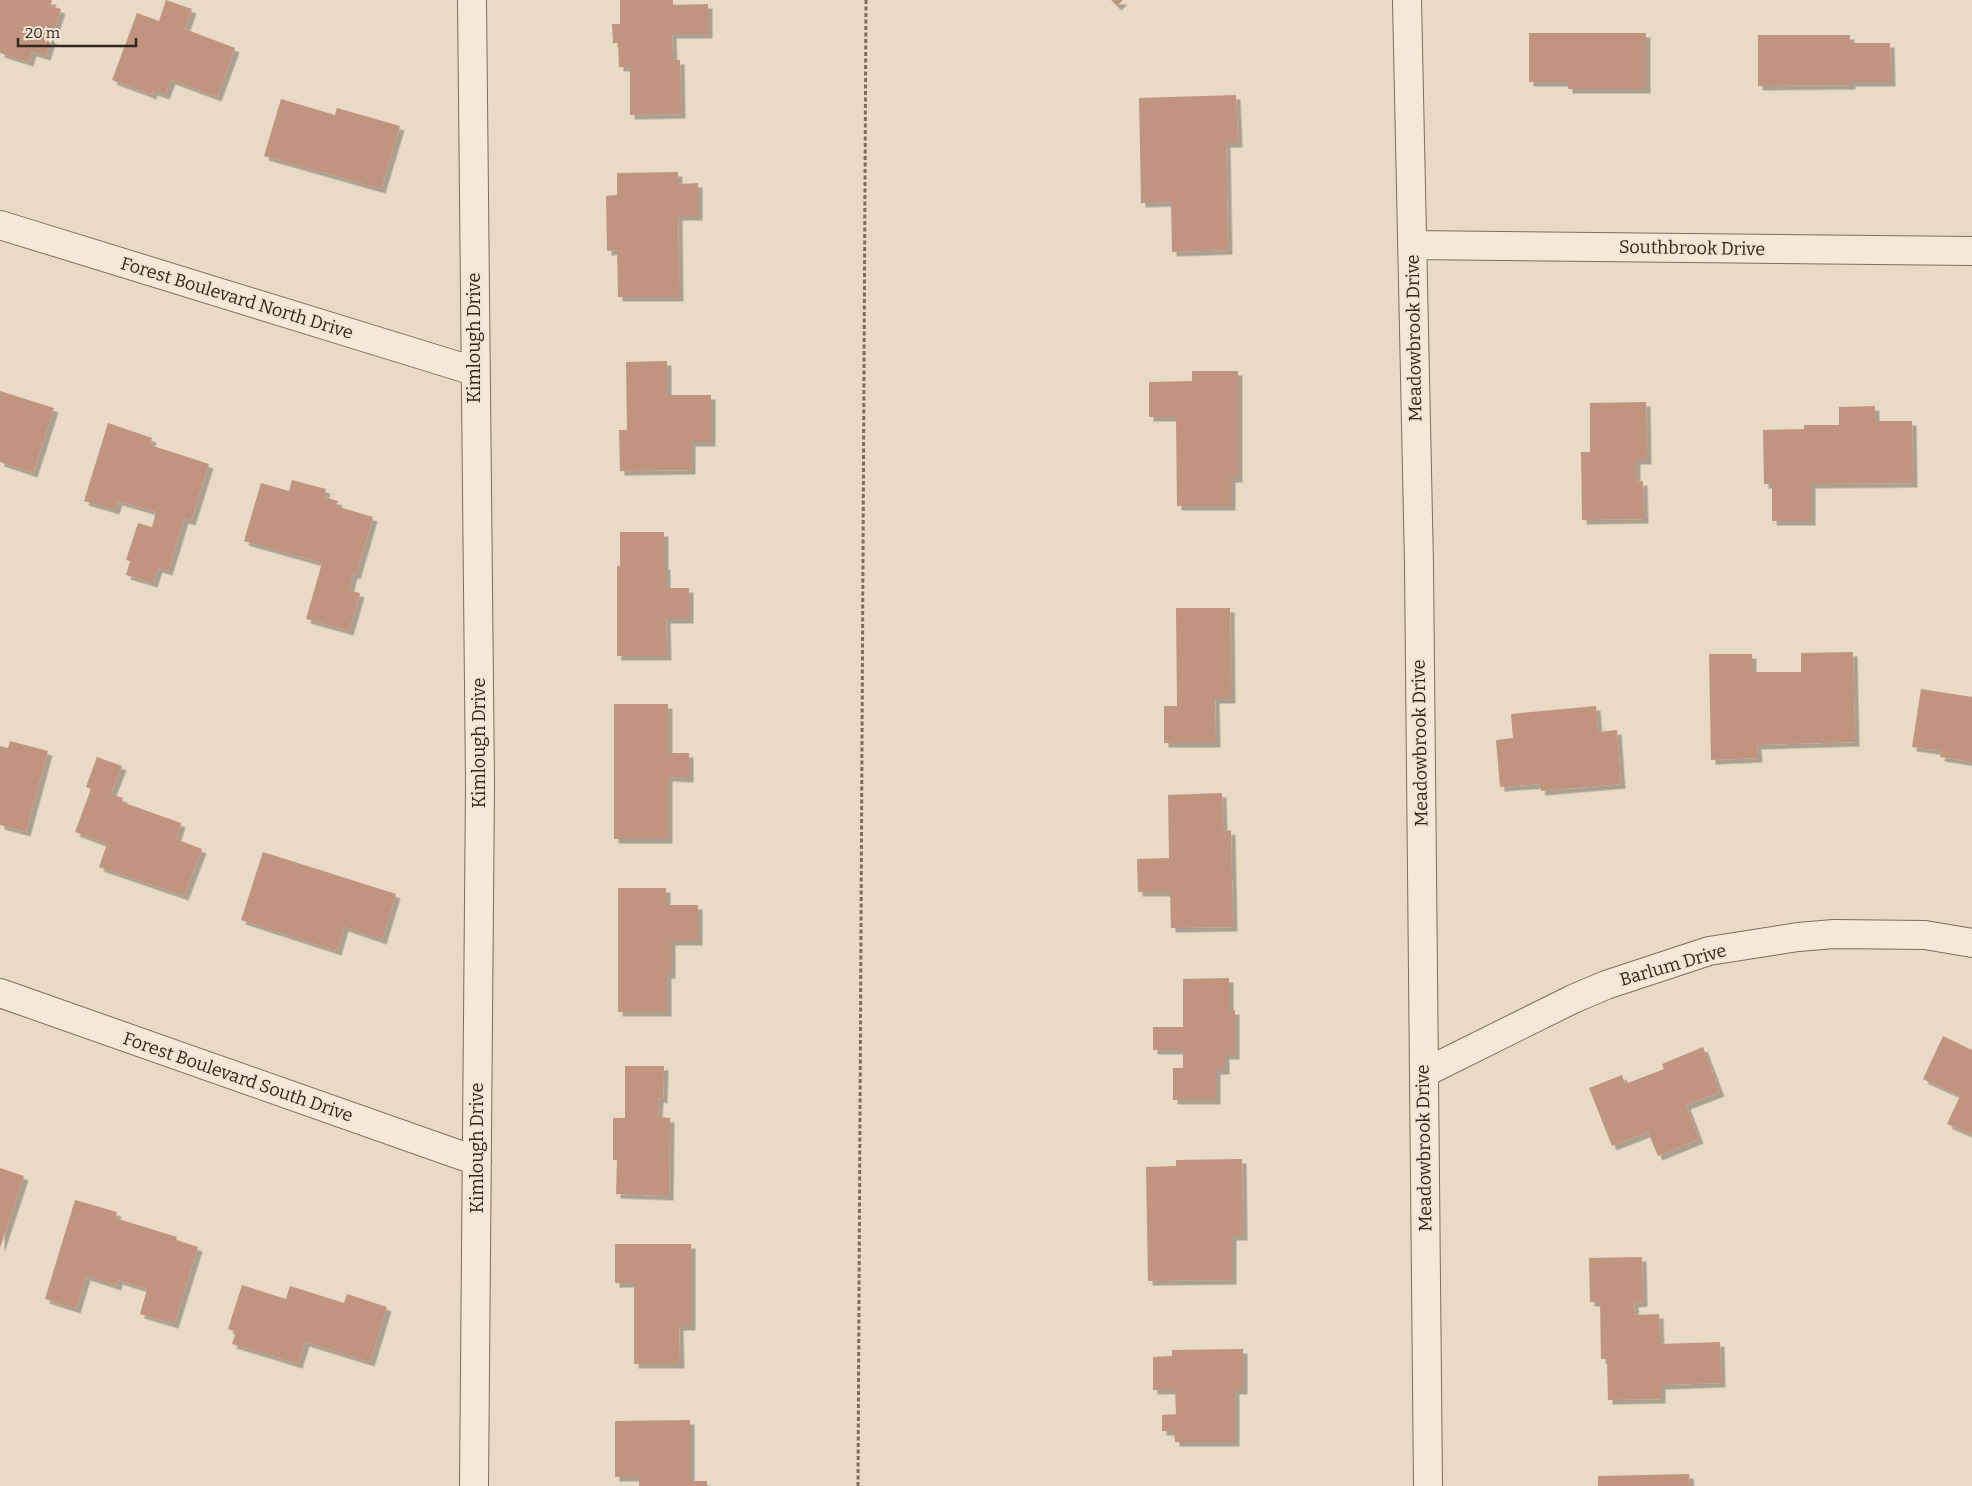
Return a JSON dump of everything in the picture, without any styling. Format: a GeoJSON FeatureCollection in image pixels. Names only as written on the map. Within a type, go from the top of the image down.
{"type":"FeatureCollection","features":[{"type":"Feature","properties":{"kind":"street","name":"Kimlough Drive"},"geometry":{"type":"LineString","coordinates":[[472,0],[474,371],[480,784],[474,1486]]}},
{"type":"Feature","properties":{"kind":"street","name":"Meadowbrook Drive"},"geometry":{"type":"LineString","coordinates":[[1407,0],[1419,565],[1428,1486]]}},
{"type":"Feature","properties":{"kind":"street","name":"Forest Boulevard North Drive"},"geometry":{"type":"LineString","coordinates":[[0,225],[474,371]]}},
{"type":"Feature","properties":{"kind":"street","name":"Southbrook Drive"},"geometry":{"type":"LineString","coordinates":[[1412,245],[1972,251]]}},
{"type":"Feature","properties":{"kind":"street","name":"Barlum Drive"},"geometry":{"type":"LineString","coordinates":[[1424,1073],[1573,999],[1606,985],[1709,951],[1798,937],[1834,934],[1925,935],[1972,943]]}},
{"type":"Feature","properties":{"kind":"street","name":"Forest Boulevard South Drive"},"geometry":{"type":"LineString","coordinates":[[0,993],[477,1161]]}},
{"type":"Feature","properties":{"kind":"path"},"geometry":{"type":"LineString","coordinates":[[858,1486],[866,0]]}},
{"type":"Feature","properties":{"kind":"building"},"geometry":{"type":"Polygon","coordinates":[[[0,0],[52,0],[50,6],[61,9],[46,56],[32,52],[29,62],[0,53],[0,0]]]}},
{"type":"Feature","properties":{"kind":"building"},"geometry":{"type":"Polygon","coordinates":[[[166,0],[192,9],[185,29],[235,48],[217,97],[171,80],[165,95],[153,91],[152,95],[112,80],[137,13],[159,21],[166,0]]]}},
{"type":"Feature","properties":{"kind":"building"},"geometry":{"type":"Polygon","coordinates":[[[620,0],[673,0],[673,5],[708,4],[708,34],[672,34],[673,60],[680,60],[681,114],[630,115],[630,67],[619,67],[618,43],[613,43],[612,24],[620,24],[620,0]]]}},
{"type":"Feature","properties":{"kind":"building"},"geometry":{"type":"Polygon","coordinates":[[[1111,0],[1123,0],[1117,6],[1111,0]]]}},
{"type":"Feature","properties":{"kind":"building"},"geometry":{"type":"Polygon","coordinates":[[[1529,33],[1646,33],[1646,89],[1568,89],[1568,82],[1529,82],[1529,33]]]}},
{"type":"Feature","properties":{"kind":"building"},"geometry":{"type":"Polygon","coordinates":[[[1758,35],[1850,35],[1850,43],[1890,43],[1891,82],[1851,82],[1851,85],[1758,86],[1758,35]]]}},
{"type":"Feature","properties":{"kind":"building"},"geometry":{"type":"Polygon","coordinates":[[[1236,95],[1238,143],[1226,143],[1228,250],[1172,252],[1171,202],[1141,203],[1139,98],[1236,95]]]}},
{"type":"Feature","properties":{"kind":"building"},"geometry":{"type":"Polygon","coordinates":[[[281,99],[335,115],[337,108],[400,126],[381,189],[264,156],[281,99]]]}},
{"type":"Feature","properties":{"kind":"building"},"geometry":{"type":"Polygon","coordinates":[[[678,172],[678,184],[698,183],[698,216],[678,216],[679,297],[618,297],[617,250],[607,251],[606,196],[617,195],[617,173],[678,172]]]}},
{"type":"Feature","properties":{"kind":"building"},"geometry":{"type":"Polygon","coordinates":[[[667,361],[667,395],[711,395],[711,442],[691,442],[691,470],[620,471],[619,430],[627,430],[626,362],[667,361]]]}},
{"type":"Feature","properties":{"kind":"building"},"geometry":{"type":"Polygon","coordinates":[[[1192,371],[1238,371],[1238,478],[1231,478],[1231,506],[1177,506],[1176,417],[1149,417],[1149,382],[1192,381],[1192,371]]]}},
{"type":"Feature","properties":{"kind":"building"},"geometry":{"type":"Polygon","coordinates":[[[0,391],[54,408],[33,473],[0,462],[0,391]]]}},
{"type":"Feature","properties":{"kind":"building"},"geometry":{"type":"Polygon","coordinates":[[[1646,402],[1647,460],[1636,460],[1636,482],[1643,481],[1644,519],[1582,520],[1581,452],[1590,452],[1590,403],[1646,402]]]}},
{"type":"Feature","properties":{"kind":"building"},"geometry":{"type":"Polygon","coordinates":[[[1875,406],[1875,421],[1912,421],[1913,483],[1811,484],[1811,521],[1772,521],[1772,484],[1764,484],[1763,430],[1804,429],[1804,425],[1839,425],[1839,407],[1875,406]]]}},
{"type":"Feature","properties":{"kind":"building"},"geometry":{"type":"Polygon","coordinates":[[[108,423],[152,438],[150,445],[209,464],[191,521],[184,519],[168,571],[158,568],[153,583],[126,575],[130,561],[126,560],[138,523],[152,527],[156,512],[118,501],[115,510],[84,501],[108,423]]]}},
{"type":"Feature","properties":{"kind":"building"},"geometry":{"type":"Polygon","coordinates":[[[292,480],[326,489],[324,497],[338,501],[336,506],[373,517],[356,575],[353,574],[349,590],[360,593],[349,631],[306,619],[322,563],[244,541],[261,483],[289,491],[292,480]]]}},
{"type":"Feature","properties":{"kind":"building"},"geometry":{"type":"Polygon","coordinates":[[[620,532],[664,532],[666,588],[689,588],[689,619],[666,619],[667,656],[617,656],[617,566],[620,566],[620,532]]]}},
{"type":"Feature","properties":{"kind":"building"},"geometry":{"type":"Polygon","coordinates":[[[1176,608],[1230,608],[1231,699],[1215,699],[1216,743],[1164,743],[1164,706],[1177,706],[1176,608]]]}},
{"type":"Feature","properties":{"kind":"building"},"geometry":{"type":"Polygon","coordinates":[[[1853,652],[1855,742],[1757,745],[1758,758],[1711,760],[1709,654],[1752,654],[1752,672],[1801,672],[1801,653],[1853,652]]]}},
{"type":"Feature","properties":{"kind":"building"},"geometry":{"type":"Polygon","coordinates":[[[1921,689],[1972,697],[1972,762],[1940,757],[1941,751],[1912,747],[1921,689]]]}},
{"type":"Feature","properties":{"kind":"building"},"geometry":{"type":"Polygon","coordinates":[[[614,704],[668,704],[668,753],[689,753],[689,778],[668,777],[668,839],[614,839],[614,704]]]}},
{"type":"Feature","properties":{"kind":"building"},"geometry":{"type":"Polygon","coordinates":[[[1596,706],[1598,732],[1617,730],[1621,784],[1541,791],[1540,784],[1500,787],[1496,740],[1513,738],[1511,714],[1596,706]]]}},
{"type":"Feature","properties":{"kind":"building"},"geometry":{"type":"Polygon","coordinates":[[[10,741],[48,751],[26,832],[0,825],[0,746],[8,748],[10,741]]]}},
{"type":"Feature","properties":{"kind":"building"},"geometry":{"type":"Polygon","coordinates":[[[97,757],[122,766],[111,794],[123,798],[122,802],[181,823],[176,839],[202,849],[184,896],[99,867],[107,844],[75,832],[91,789],[86,787],[97,757]]]}},
{"type":"Feature","properties":{"kind":"building"},"geometry":{"type":"Polygon","coordinates":[[[1222,793],[1223,831],[1231,830],[1233,927],[1171,928],[1170,892],[1138,892],[1137,859],[1169,858],[1168,795],[1222,793]]]}},
{"type":"Feature","properties":{"kind":"building"},"geometry":{"type":"Polygon","coordinates":[[[263,852],[396,894],[382,940],[344,927],[337,951],[241,920],[263,852]]]}},
{"type":"Feature","properties":{"kind":"building"},"geometry":{"type":"Polygon","coordinates":[[[618,888],[666,888],[666,905],[698,905],[698,941],[671,941],[671,974],[667,974],[667,1012],[618,1012],[618,888]]]}},
{"type":"Feature","properties":{"kind":"building"},"geometry":{"type":"Polygon","coordinates":[[[1229,978],[1229,1010],[1235,1010],[1235,1055],[1225,1055],[1225,1070],[1216,1070],[1216,1100],[1173,1100],[1173,1068],[1183,1068],[1183,1050],[1153,1050],[1153,1027],[1183,1027],[1183,979],[1229,978]]]}},
{"type":"Feature","properties":{"kind":"building"},"geometry":{"type":"Polygon","coordinates":[[[1943,1036],[1972,1050],[1972,1135],[1947,1124],[1960,1096],[1923,1079],[1943,1036]]]}},
{"type":"Feature","properties":{"kind":"building"},"geometry":{"type":"Polygon","coordinates":[[[1703,1047],[1720,1092],[1686,1105],[1699,1139],[1658,1156],[1648,1132],[1612,1146],[1589,1088],[1622,1075],[1625,1084],[1664,1069],[1662,1064],[1703,1047]]]}},
{"type":"Feature","properties":{"kind":"building"},"geometry":{"type":"Polygon","coordinates":[[[625,1066],[664,1066],[663,1099],[659,1098],[658,1117],[670,1118],[669,1196],[616,1194],[617,1160],[613,1160],[613,1118],[625,1118],[625,1066]]]}},
{"type":"Feature","properties":{"kind":"building"},"geometry":{"type":"Polygon","coordinates":[[[1242,1159],[1243,1236],[1232,1236],[1232,1280],[1148,1281],[1146,1167],[1176,1166],[1176,1160],[1242,1159]]]}},
{"type":"Feature","properties":{"kind":"building"},"geometry":{"type":"Polygon","coordinates":[[[0,1168],[24,1176],[0,1248],[0,1168]]]}},
{"type":"Feature","properties":{"kind":"building"},"geometry":{"type":"Polygon","coordinates":[[[75,1200],[117,1212],[115,1218],[177,1237],[176,1240],[198,1247],[174,1324],[140,1314],[147,1289],[118,1280],[117,1286],[86,1276],[76,1309],[45,1299],[75,1200]]]}},
{"type":"Feature","properties":{"kind":"building"},"geometry":{"type":"Polygon","coordinates":[[[615,1244],[691,1244],[691,1326],[679,1326],[680,1364],[634,1364],[634,1283],[615,1283],[615,1244]]]}},
{"type":"Feature","properties":{"kind":"building"},"geometry":{"type":"Polygon","coordinates":[[[1642,1257],[1643,1302],[1634,1303],[1635,1315],[1659,1314],[1660,1344],[1720,1342],[1721,1383],[1661,1385],[1661,1399],[1608,1400],[1607,1359],[1601,1359],[1600,1302],[1590,1302],[1589,1258],[1642,1257]]]}},
{"type":"Feature","properties":{"kind":"building"},"geometry":{"type":"Polygon","coordinates":[[[242,1285],[286,1299],[290,1286],[344,1303],[347,1294],[387,1307],[370,1362],[305,1342],[298,1364],[232,1344],[236,1332],[228,1329],[242,1285]]]}},
{"type":"Feature","properties":{"kind":"building"},"geometry":{"type":"Polygon","coordinates":[[[1243,1349],[1243,1390],[1235,1390],[1235,1442],[1175,1442],[1174,1431],[1162,1431],[1162,1415],[1176,1414],[1175,1390],[1153,1390],[1153,1357],[1172,1356],[1172,1350],[1243,1349]]]}},
{"type":"Feature","properties":{"kind":"building"},"geometry":{"type":"Polygon","coordinates":[[[690,1420],[690,1481],[707,1481],[707,1486],[639,1486],[639,1477],[615,1477],[615,1421],[690,1420]]]}},
{"type":"Feature","properties":{"kind":"building"},"geometry":{"type":"Polygon","coordinates":[[[1689,1474],[1690,1486],[1598,1486],[1598,1476],[1689,1474]]]}}]}
